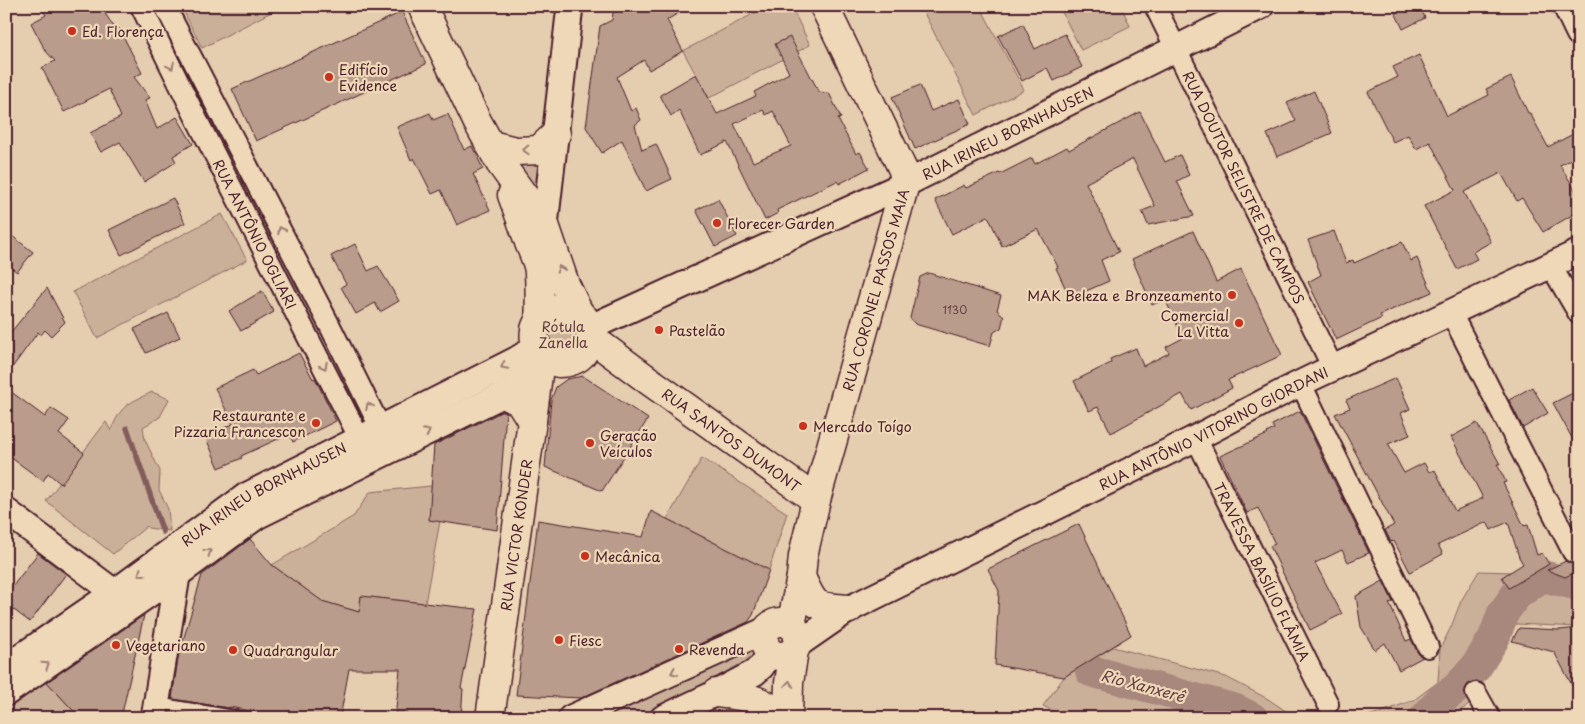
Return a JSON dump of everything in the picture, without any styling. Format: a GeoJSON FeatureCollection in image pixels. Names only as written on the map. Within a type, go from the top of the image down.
{"type":"FeatureCollection","features":[{"type":"Feature","properties":{"kind":"main road"},"geometry":{"type":"LineString","coordinates":[[422,6],[477,121],[496,154],[545,225],[565,284],[586,326],[588,346],[583,354],[547,352]]}},
{"type":"Feature","properties":{"kind":"main road","name":"RUA CORONEL PASSOS MAIA"},"geometry":{"type":"LineString","coordinates":[[772,715],[782,639],[802,567],[816,500],[905,184],[904,170],[824,6]]}},
{"type":"Feature","properties":{"kind":"main road"},"geometry":{"type":"LineString","coordinates":[[496,154],[539,150],[556,134]]}},
{"type":"Feature","properties":{"kind":"main road"},"geometry":{"type":"LineString","coordinates":[[496,154],[538,267],[547,352]]}},
{"type":"Feature","properties":{"kind":"main road"},"geometry":{"type":"LineString","coordinates":[[538,267],[545,225]]}},
{"type":"Feature","properties":{"kind":"main road"},"geometry":{"type":"LineString","coordinates":[[547,352],[545,313],[562,307],[570,308],[586,326]]}},
{"type":"Feature","properties":{"kind":"main road","name":"RUA SANTOS DUMONT"},"geometry":{"type":"LineString","coordinates":[[586,326],[648,380],[816,500]]}},
{"type":"Feature","properties":{"kind":"main road"},"geometry":{"type":"LineString","coordinates":[[547,352],[648,380]]}},
{"type":"Feature","properties":{"kind":"main road","name":"RUA VICTOR KONDER"},"geometry":{"type":"LineString","coordinates":[[492,717],[532,421],[547,352]]}},
{"type":"Feature","properties":{"kind":"main road"},"geometry":{"type":"LineString","coordinates":[[504,394],[520,402],[532,421]]}},
{"type":"Feature","properties":{"kind":"main road"},"geometry":{"type":"LineString","coordinates":[[802,567],[811,599],[819,606],[849,608]]}},
{"type":"Feature","properties":{"kind":"main road"},"geometry":{"type":"LineString","coordinates":[[716,694],[739,695],[756,699],[772,715]]}},
{"type":"Feature","properties":{"kind":"street","name":"RUA ANTÔNIO OGLIARI"},"geometry":{"type":"LineString","coordinates":[[141,6],[309,338],[362,451]]}},
{"type":"Feature","properties":{"kind":"street","name":"RUA ANTÔNIO OGLIARI"},"geometry":{"type":"LineString","coordinates":[[165,6],[331,328],[362,451]]}},
{"type":"Feature","properties":{"kind":"street"},"geometry":{"type":"LineString","coordinates":[[545,225],[570,6]]}},
{"type":"Feature","properties":{"kind":"street","name":"RUA DOUTOR SELISTRE DE CAMPOS"},"geometry":{"type":"LineString","coordinates":[[1155,6],[1334,368]]}},
{"type":"Feature","properties":{"kind":"street","name":"RUA IRINEU BORNHAUSEN"},"geometry":{"type":"LineString","coordinates":[[586,326],[905,184],[1261,6]]}},
{"type":"Feature","properties":{"kind":"street"},"geometry":{"type":"LineString","coordinates":[[1566,6],[1579,33]]}},
{"type":"Feature","properties":{"kind":"street"},"geometry":{"type":"LineString","coordinates":[[159,43],[180,33]]}},
{"type":"Feature","properties":{"kind":"street"},"geometry":{"type":"LineString","coordinates":[[196,118],[218,109]]}},
{"type":"Feature","properties":{"kind":"street"},"geometry":{"type":"LineString","coordinates":[[235,193],[256,183]]}},
{"type":"Feature","properties":{"kind":"street","name":"RUA ANTÔNIO VITORINO GIORDANI"},"geometry":{"type":"LineString","coordinates":[[571,718],[782,639],[813,617],[849,608],[1196,438],[1274,398],[1300,382],[1334,368],[1579,252]]}},
{"type":"Feature","properties":{"kind":"street"},"geometry":{"type":"LineString","coordinates":[[274,269],[295,258]]}},
{"type":"Feature","properties":{"kind":"street"},"geometry":{"type":"LineString","coordinates":[[1551,266],[1579,314]]}},
{"type":"Feature","properties":{"kind":"street"},"geometry":{"type":"LineString","coordinates":[[1452,313],[1573,552]]}},
{"type":"Feature","properties":{"kind":"street"},"geometry":{"type":"LineString","coordinates":[[309,338],[331,328]]}},
{"type":"Feature","properties":{"kind":"street","name":"RUA IRINEU BORNHAUSEN"},"geometry":{"type":"LineString","coordinates":[[6,667],[124,599],[178,574],[257,516],[470,383],[516,360],[547,352]]}},
{"type":"Feature","properties":{"kind":"street","name":"RUA IRINEU BORNHAUSEN"},"geometry":{"type":"LineString","coordinates":[[7,692],[124,599],[183,542],[246,496],[480,406],[504,394],[547,352]]}},
{"type":"Feature","properties":{"kind":"street"},"geometry":{"type":"LineString","coordinates":[[1300,382],[1428,647]]}},
{"type":"Feature","properties":{"kind":"street"},"geometry":{"type":"LineString","coordinates":[[470,383],[480,406]]}},
{"type":"Feature","properties":{"kind":"street","name":"TRAVESSA BASÍLIO FLÂMIA"},"geometry":{"type":"LineString","coordinates":[[1196,438],[1328,704]]}},
{"type":"Feature","properties":{"kind":"street"},"geometry":{"type":"LineString","coordinates":[[6,511],[124,599]]}},
{"type":"Feature","properties":{"kind":"street"},"geometry":{"type":"LineString","coordinates":[[155,710],[183,542]]}},
{"type":"Feature","properties":{"kind":"street","name":"RUA ANTÔNIO VITORINO GIORDANI"},"geometry":{"type":"LineString","coordinates":[[663,718],[716,694],[754,673],[762,666],[782,639]]}},
{"type":"Feature","properties":{"kind":"street"},"geometry":{"type":"LineString","coordinates":[[1476,693],[1490,718]]}},
{"type":"Feature","properties":{"kind":"lane"},"geometry":{"type":"LineString","coordinates":[[155,710],[246,718]]}},
{"type":"Feature","properties":{"kind":"green space"},"geometry":{"type":"Polygon","coordinates":[[[181,6],[273,6],[275,10],[202,48],[181,6]]]}},
{"type":"Feature","properties":{"kind":"green space"},"geometry":{"type":"Polygon","coordinates":[[[768,6],[791,6],[810,45],[709,98],[683,51],[768,6]]]}},
{"type":"Feature","properties":{"kind":"green space"},"geometry":{"type":"Polygon","coordinates":[[[980,6],[1024,90],[976,115],[921,7],[980,6]]]}},
{"type":"Feature","properties":{"kind":"green space"},"geometry":{"type":"Polygon","coordinates":[[[1059,6],[1121,6],[1130,26],[1081,50],[1059,6]]]}},
{"type":"Feature","properties":{"kind":"green space"},"geometry":{"type":"Polygon","coordinates":[[[541,156],[541,207],[506,159],[541,156]]]}},
{"type":"Feature","properties":{"kind":"green space"},"geometry":{"type":"Polygon","coordinates":[[[222,214],[247,260],[97,338],[73,292],[222,214]]]}},
{"type":"Feature","properties":{"kind":"green space","name":"Rótula Zanella"},"geometry":{"type":"Polygon","coordinates":[[[555,320],[575,322],[579,338],[568,349],[558,350],[549,343],[547,328],[555,320]]]}},
{"type":"Feature","properties":{"kind":"green space"},"geometry":{"type":"Polygon","coordinates":[[[152,392],[169,399],[160,417],[143,427],[145,440],[160,471],[159,490],[168,509],[170,531],[148,528],[147,526],[113,554],[46,501],[106,422],[111,431],[118,415],[126,406],[152,392]]]}},
{"type":"Feature","properties":{"kind":"green space"},"geometry":{"type":"Polygon","coordinates":[[[702,458],[787,513],[769,570],[667,519],[702,458]]]}},
{"type":"Feature","properties":{"kind":"green space"},"geometry":{"type":"Polygon","coordinates":[[[431,486],[442,497],[440,521],[425,603],[361,596],[359,612],[322,601],[272,565],[354,516],[370,492],[431,486]]]}},
{"type":"Feature","properties":{"kind":"green space"},"geometry":{"type":"Polygon","coordinates":[[[1479,571],[1510,572],[1545,590],[1579,579],[1579,627],[1516,624],[1482,676],[1469,705],[1448,718],[1358,718],[1379,713],[1414,700],[1438,682],[1440,649],[1461,601],[1479,571]]]}},
{"type":"Feature","properties":{"kind":"green space"},"geometry":{"type":"Polygon","coordinates":[[[1113,647],[1226,677],[1299,718],[1218,718],[1167,713],[1163,718],[1067,718],[1043,706],[1064,677],[1113,647]]]}},
{"type":"Feature","properties":{"kind":"green space"},"geometry":{"type":"Polygon","coordinates":[[[755,648],[753,669],[662,718],[599,718],[755,648]]]}},
{"type":"Feature","properties":{"kind":"green space"},"geometry":{"type":"Polygon","coordinates":[[[46,681],[80,718],[6,718],[6,709],[46,681]]]}},
{"type":"Feature","properties":{"kind":"building"},"geometry":{"type":"Polygon","coordinates":[[[51,6],[100,6],[116,30],[119,28],[142,73],[134,77],[150,98],[145,100],[157,129],[177,117],[193,144],[173,156],[176,162],[144,182],[120,142],[101,152],[90,133],[121,117],[109,89],[64,112],[42,68],[55,61],[43,48],[31,23],[46,15],[43,11],[51,6]]]}},
{"type":"Feature","properties":{"kind":"building"},"geometry":{"type":"Polygon","coordinates":[[[614,6],[690,6],[667,20],[683,51],[649,70],[644,60],[617,77],[631,111],[636,108],[641,120],[635,125],[642,150],[656,144],[672,179],[646,191],[622,140],[602,153],[586,127],[600,26],[612,20],[614,6]]]}},
{"type":"Feature","properties":{"kind":"building"},"geometry":{"type":"Polygon","coordinates":[[[1392,6],[1420,6],[1425,18],[1403,29],[1392,6]]]}},
{"type":"Feature","properties":{"kind":"building","name":"Edifício Evidence"},"geometry":{"type":"Polygon","coordinates":[[[402,12],[426,64],[256,141],[232,89],[402,12]]]}},
{"type":"Feature","properties":{"kind":"building"},"geometry":{"type":"Polygon","coordinates":[[[1023,24],[1035,49],[1065,34],[1082,67],[1054,81],[1047,68],[1022,81],[998,36],[1023,24]]]}},
{"type":"Feature","properties":{"kind":"building"},"geometry":{"type":"Polygon","coordinates":[[[790,37],[819,92],[829,93],[841,118],[838,119],[856,154],[860,152],[869,168],[839,184],[837,181],[777,210],[778,213],[765,220],[727,142],[700,155],[679,110],[671,116],[660,95],[696,74],[717,114],[756,96],[754,92],[789,73],[775,44],[790,37]],[[763,110],[734,124],[753,162],[791,146],[773,111],[766,115],[763,110]]]}},
{"type":"Feature","properties":{"kind":"building"},"geometry":{"type":"Polygon","coordinates":[[[1419,55],[1447,116],[1489,95],[1486,89],[1511,77],[1528,113],[1530,113],[1548,147],[1579,131],[1579,155],[1560,165],[1579,196],[1579,211],[1543,232],[1522,198],[1517,201],[1501,173],[1464,192],[1491,242],[1473,252],[1477,259],[1457,269],[1424,206],[1455,190],[1430,142],[1416,149],[1408,135],[1393,142],[1368,92],[1398,77],[1393,67],[1419,55]]]}},
{"type":"Feature","properties":{"kind":"building"},"geometry":{"type":"Polygon","coordinates":[[[920,85],[931,111],[959,99],[970,124],[915,149],[892,97],[920,85]]]}},
{"type":"Feature","properties":{"kind":"building"},"geometry":{"type":"Polygon","coordinates":[[[1314,91],[1332,133],[1277,157],[1267,134],[1296,121],[1287,103],[1314,91]]]}},
{"type":"Feature","properties":{"kind":"building"},"geometry":{"type":"Polygon","coordinates":[[[1140,112],[1165,162],[1180,155],[1189,175],[1177,181],[1194,216],[1148,225],[1142,211],[1155,206],[1133,159],[1086,183],[1119,252],[1101,260],[1109,281],[1070,298],[1056,268],[1058,267],[1038,229],[1002,246],[988,216],[952,234],[935,200],[964,185],[966,188],[1032,158],[1035,164],[1067,147],[1069,150],[1140,112]]]}},
{"type":"Feature","properties":{"kind":"building"},"geometry":{"type":"Polygon","coordinates":[[[430,113],[433,120],[448,114],[464,150],[472,146],[483,169],[473,174],[490,210],[457,225],[441,190],[432,194],[414,158],[411,160],[397,127],[430,113]]]}},
{"type":"Feature","properties":{"kind":"building"},"geometry":{"type":"Polygon","coordinates":[[[173,198],[185,223],[121,255],[109,230],[173,198]]]}},
{"type":"Feature","properties":{"kind":"building","name":"Florecer Garden"},"geometry":{"type":"Polygon","coordinates":[[[718,199],[737,236],[715,247],[696,210],[718,199]]]}},
{"type":"Feature","properties":{"kind":"building"},"geometry":{"type":"Polygon","coordinates":[[[1193,231],[1216,282],[1241,269],[1282,355],[1228,380],[1232,388],[1191,410],[1182,394],[1111,433],[1098,407],[1089,411],[1074,381],[1111,363],[1110,359],[1136,348],[1143,366],[1169,353],[1166,347],[1183,338],[1165,299],[1152,305],[1132,259],[1193,231]]]}},
{"type":"Feature","properties":{"kind":"building"},"geometry":{"type":"Polygon","coordinates":[[[1334,231],[1346,263],[1353,260],[1354,263],[1402,242],[1411,261],[1417,258],[1432,292],[1380,315],[1382,318],[1336,340],[1308,282],[1321,275],[1308,240],[1334,231]]]}},
{"type":"Feature","properties":{"kind":"building"},"geometry":{"type":"Polygon","coordinates":[[[12,236],[33,252],[17,272],[6,264],[6,244],[12,236]]]}},
{"type":"Feature","properties":{"kind":"building"},"geometry":{"type":"Polygon","coordinates":[[[355,244],[368,271],[378,266],[399,301],[380,312],[375,303],[356,314],[341,287],[346,284],[331,256],[355,244]]]}},
{"type":"Feature","properties":{"kind":"building"},"geometry":{"type":"Polygon","coordinates":[[[929,273],[1001,296],[997,310],[1004,316],[1001,328],[994,332],[990,346],[915,324],[910,318],[920,277],[929,273]]]}},
{"type":"Feature","properties":{"kind":"building"},"geometry":{"type":"Polygon","coordinates":[[[47,288],[65,322],[51,336],[45,330],[41,335],[38,332],[6,376],[6,338],[47,288]]]}},
{"type":"Feature","properties":{"kind":"building"},"geometry":{"type":"Polygon","coordinates":[[[262,291],[274,312],[241,331],[229,311],[262,291]]]}},
{"type":"Feature","properties":{"kind":"building"},"geometry":{"type":"Polygon","coordinates":[[[168,313],[180,337],[146,353],[134,329],[168,313]]]}},
{"type":"Feature","properties":{"kind":"building"},"geometry":{"type":"Polygon","coordinates":[[[299,353],[313,379],[315,378],[336,421],[293,442],[289,434],[219,468],[205,436],[233,424],[215,388],[253,370],[256,375],[299,353]]]}},
{"type":"Feature","properties":{"kind":"building","name":"Geração Veículos"},"geometry":{"type":"Polygon","coordinates":[[[583,376],[648,419],[602,491],[545,467],[551,400],[556,387],[567,379],[583,376]]]}},
{"type":"Feature","properties":{"kind":"building"},"geometry":{"type":"Polygon","coordinates":[[[1396,378],[1410,409],[1401,413],[1410,435],[1388,444],[1404,473],[1424,463],[1429,472],[1435,470],[1455,511],[1483,498],[1451,437],[1477,423],[1500,464],[1497,464],[1506,482],[1503,483],[1524,526],[1528,525],[1537,555],[1542,553],[1549,564],[1509,588],[1502,577],[1523,564],[1508,522],[1491,530],[1487,522],[1438,545],[1443,554],[1410,572],[1394,541],[1391,542],[1385,530],[1394,525],[1335,414],[1350,408],[1346,400],[1396,378]]]}},
{"type":"Feature","properties":{"kind":"building"},"geometry":{"type":"Polygon","coordinates":[[[1532,387],[1548,413],[1523,428],[1509,400],[1532,387]]]}},
{"type":"Feature","properties":{"kind":"building"},"geometry":{"type":"Polygon","coordinates":[[[6,388],[45,417],[51,408],[69,420],[59,434],[84,453],[61,484],[48,473],[43,481],[6,454],[6,388]]]}},
{"type":"Feature","properties":{"kind":"building"},"geometry":{"type":"Polygon","coordinates":[[[1579,390],[1579,451],[1553,403],[1579,390]]]}},
{"type":"Feature","properties":{"kind":"building"},"geometry":{"type":"Polygon","coordinates":[[[503,411],[506,412],[497,530],[429,520],[434,445],[503,411]]]}},
{"type":"Feature","properties":{"kind":"building"},"geometry":{"type":"Polygon","coordinates":[[[1300,411],[1369,553],[1348,562],[1342,550],[1315,563],[1342,614],[1310,630],[1270,546],[1275,544],[1258,508],[1247,513],[1220,456],[1268,434],[1274,429],[1272,425],[1300,411]]]}},
{"type":"Feature","properties":{"kind":"building"},"geometry":{"type":"Polygon","coordinates":[[[651,511],[769,570],[753,615],[748,622],[581,698],[516,695],[538,520],[643,537],[651,511]]]}},
{"type":"Feature","properties":{"kind":"building"},"geometry":{"type":"Polygon","coordinates":[[[1079,524],[1131,635],[1064,677],[995,665],[999,591],[988,569],[1079,524]]]}},
{"type":"Feature","properties":{"kind":"building"},"geometry":{"type":"Polygon","coordinates":[[[250,539],[272,565],[322,601],[359,612],[361,596],[477,609],[461,688],[463,689],[461,718],[395,718],[400,669],[349,669],[340,718],[290,718],[172,699],[178,658],[202,575],[250,539]]]}},
{"type":"Feature","properties":{"kind":"building"},"geometry":{"type":"Polygon","coordinates":[[[38,553],[66,574],[30,622],[6,604],[6,595],[38,553]]]}},
{"type":"Feature","properties":{"kind":"building"},"geometry":{"type":"Polygon","coordinates":[[[1566,561],[1572,564],[1579,562],[1579,571],[1565,577],[1547,570],[1566,561]]]}},
{"type":"Feature","properties":{"kind":"building"},"geometry":{"type":"Polygon","coordinates":[[[1383,581],[1393,602],[1389,603],[1406,641],[1411,639],[1418,653],[1423,657],[1399,670],[1385,643],[1375,650],[1361,627],[1356,596],[1383,581]]]}},
{"type":"Feature","properties":{"kind":"building","name":"Vegetariano"},"geometry":{"type":"Polygon","coordinates":[[[144,615],[121,718],[80,718],[47,682],[144,615]]]}},
{"type":"Feature","properties":{"kind":"building"},"geometry":{"type":"Polygon","coordinates":[[[1519,628],[1559,630],[1579,628],[1579,698],[1554,652],[1512,641],[1519,628]]]}},
{"type":"Feature","properties":{"kind":"building"},"geometry":{"type":"Polygon","coordinates":[[[170,712],[203,718],[169,718],[170,712]]]}},
{"type":"Feature","properties":{"kind":"waterway"},"geometry":{"type":"LineString","coordinates":[[127,428],[163,532]]}},
{"type":"Feature","properties":{"kind":"waterway","name":"Rio Xanxerê"},"geometry":{"type":"LineString","coordinates":[[1425,718],[1476,667],[1494,638],[1503,613],[1516,595],[1542,576],[1579,585]]}},
{"type":"Feature","properties":{"kind":"waterway","name":"Rio Xanxerê"},"geometry":{"type":"LineString","coordinates":[[1091,671],[1236,710],[1252,718]]}},
{"type":"Feature","properties":{"kind":"place","name":"Ed. Florença"},"geometry":{"type":"Point","coordinates":[72,31]}},
{"type":"Feature","properties":{"kind":"place","name":"Edifício Evidence"},"geometry":{"type":"Point","coordinates":[329,77]}},
{"type":"Feature","properties":{"kind":"place","name":"Florecer Garden"},"geometry":{"type":"Point","coordinates":[717,223]}},
{"type":"Feature","properties":{"kind":"place","name":"MAK Beleza e Bronzeamento"},"geometry":{"type":"Point","coordinates":[1232,295]}},
{"type":"Feature","properties":{"kind":"place","name":"Comercial La Vitta"},"geometry":{"type":"Point","coordinates":[1239,323]}},
{"type":"Feature","properties":{"kind":"place","name":"Pastelão"},"geometry":{"type":"Point","coordinates":[659,330]}},
{"type":"Feature","properties":{"kind":"place","name":"Restaurante e Pizzaria Francescon"},"geometry":{"type":"Point","coordinates":[316,423]}},
{"type":"Feature","properties":{"kind":"place","name":"Mercado Toígo"},"geometry":{"type":"Point","coordinates":[803,426]}},
{"type":"Feature","properties":{"kind":"place","name":"Geração Veículos"},"geometry":{"type":"Point","coordinates":[590,443]}},
{"type":"Feature","properties":{"kind":"place","name":"Mecânica"},"geometry":{"type":"Point","coordinates":[585,556]}},
{"type":"Feature","properties":{"kind":"place","name":"Fiesc"},"geometry":{"type":"Point","coordinates":[559,640]}},
{"type":"Feature","properties":{"kind":"place","name":"Vegetariano"},"geometry":{"type":"Point","coordinates":[116,645]}},
{"type":"Feature","properties":{"kind":"place","name":"Revenda"},"geometry":{"type":"Point","coordinates":[679,649]}},
{"type":"Feature","properties":{"kind":"place","name":"Quadrangular"},"geometry":{"type":"Point","coordinates":[233,650]}}]}
